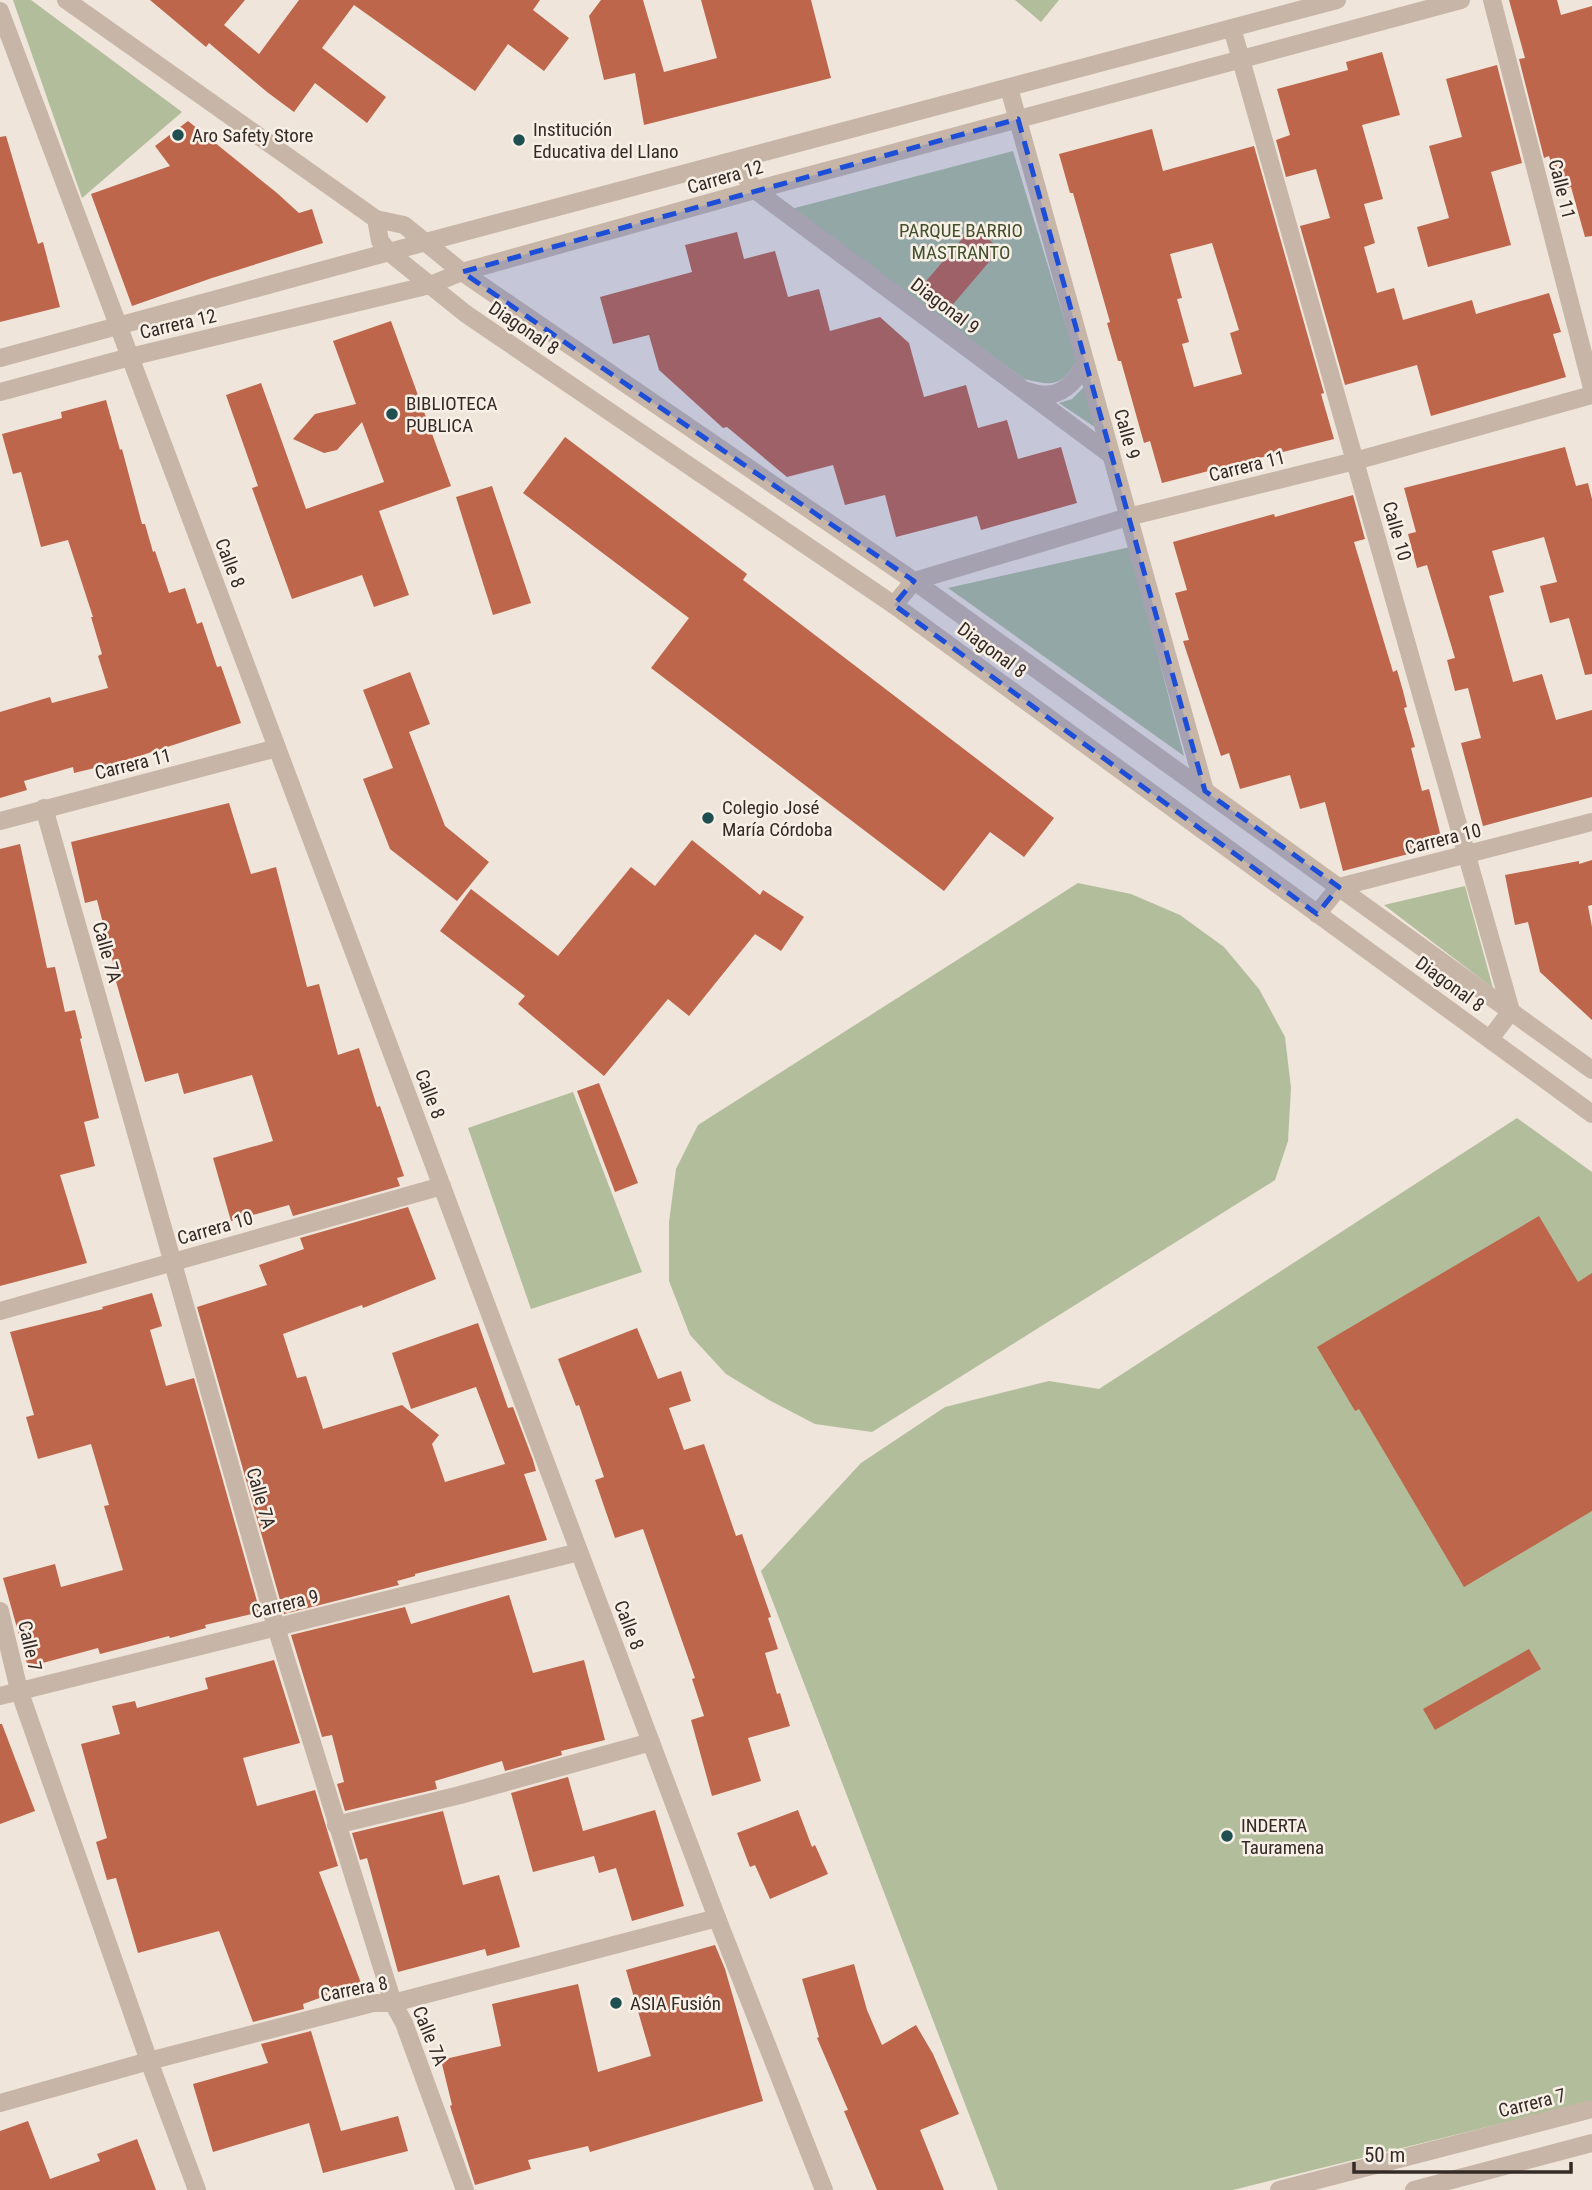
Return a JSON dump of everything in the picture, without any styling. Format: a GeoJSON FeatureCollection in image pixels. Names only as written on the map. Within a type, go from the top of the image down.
{"type":"FeatureCollection","features":[{"type":"Feature","properties":{"kind":"street","name":"Diagonal 8"},"geometry":{"type":"LineString","coordinates":[[66,0],[376,219],[404,225],[462,272],[914,581],[1592,1070]]}},
{"type":"Feature","properties":{"kind":"street","name":"Carrera 12"},"geometry":{"type":"LineString","coordinates":[[0,358],[1337,0]]}},
{"type":"Feature","properties":{"kind":"street","name":"Carrera 12"},"geometry":{"type":"LineString","coordinates":[[0,392],[130,357],[430,285],[462,272],[755,190],[1461,0]]}},
{"type":"Feature","properties":{"kind":"street","name":"Calle 11"},"geometry":{"type":"LineString","coordinates":[[1492,0],[1592,388]]}},
{"type":"Feature","properties":{"kind":"street","name":"Calle 8"},"geometry":{"type":"LineString","coordinates":[[0,11],[717,1918],[824,2190]]}},
{"type":"Feature","properties":{"kind":"street","name":"Calle 10"},"geometry":{"type":"LineString","coordinates":[[1232,28],[1511,1011]]}},
{"type":"Feature","properties":{"kind":"street","name":"Calle 9"},"geometry":{"type":"LineString","coordinates":[[1009,88],[1205,791]]}},
{"type":"Feature","properties":{"kind":"street","name":"Diagonal 9"},"geometry":{"type":"LineString","coordinates":[[735,162],[755,190],[1111,455]]}},
{"type":"Feature","properties":{"kind":"street","name":"Diagonal 8"},"geometry":{"type":"LineString","coordinates":[[376,219],[380,241],[390,253],[466,314],[894,605],[1592,1114]]}},
{"type":"Feature","properties":{"kind":"street"},"geometry":{"type":"LineString","coordinates":[[1020,388],[1039,395],[1059,393],[1076,381],[1086,363]]}},
{"type":"Feature","properties":{"kind":"street","name":"Carrera 11"},"geometry":{"type":"LineString","coordinates":[[914,581],[1128,517],[1355,461],[1592,395]]}},
{"type":"Feature","properties":{"kind":"street"},"geometry":{"type":"LineString","coordinates":[[894,605],[914,581]]}},
{"type":"Feature","properties":{"kind":"street","name":"Carrera 11"},"geometry":{"type":"LineString","coordinates":[[0,821],[277,748]]}},
{"type":"Feature","properties":{"kind":"street","name":"Calle 7A"},"geometry":{"type":"LineString","coordinates":[[44,808],[276,1628],[336,1825],[393,2003],[404,2023],[465,2190]]}},
{"type":"Feature","properties":{"kind":"street","name":"Carrera 10"},"geometry":{"type":"LineString","coordinates":[[1339,887],[1592,822]]}},
{"type":"Feature","properties":{"kind":"street"},"geometry":{"type":"LineString","coordinates":[[1317,914],[1339,887]]}},
{"type":"Feature","properties":{"kind":"street"},"geometry":{"type":"LineString","coordinates":[[1490,1040],[1511,1011]]}},
{"type":"Feature","properties":{"kind":"street","name":"Carrera 10"},"geometry":{"type":"LineString","coordinates":[[0,1311],[442,1186]]}},
{"type":"Feature","properties":{"kind":"street","name":"Carrera 9"},"geometry":{"type":"LineString","coordinates":[[0,1696],[579,1552]]}},
{"type":"Feature","properties":{"kind":"street","name":"Calle 7"},"geometry":{"type":"LineString","coordinates":[[0,1612],[19,1690],[197,2190]]}},
{"type":"Feature","properties":{"kind":"street"},"geometry":{"type":"LineString","coordinates":[[336,1825],[460,1795],[651,1742]]}},
{"type":"Feature","properties":{"kind":"street","name":"Carrera 8"},"geometry":{"type":"LineString","coordinates":[[0,2103],[373,2003],[393,2003],[717,1918]]}},
{"type":"Feature","properties":{"kind":"street","name":"Carrera 7"},"geometry":{"type":"LineString","coordinates":[[1279,2190],[1592,2109]]}},
{"type":"Feature","properties":{"kind":"street"},"geometry":{"type":"LineString","coordinates":[[1414,2190],[1592,2143]]}},
{"type":"Feature","properties":{"kind":"highlighted area"},"geometry":{"type":"Polygon","coordinates":[[[1018,119],[1205,791],[1339,887],[1317,914],[894,605],[914,581],[462,272],[1018,119]]]}},
{"type":"Feature","properties":{"kind":"green space"},"geometry":{"type":"Polygon","coordinates":[[[13,0],[31,0],[182,112],[82,198],[13,0]]]}},
{"type":"Feature","properties":{"kind":"green space"},"geometry":{"type":"Polygon","coordinates":[[[1015,0],[1059,0],[1041,22],[1015,0]]]}},
{"type":"Feature","properties":{"kind":"green space","name":"PARQUE BARRIO MASTRANTO"},"geometry":{"type":"Polygon","coordinates":[[[1013,151],[1077,361],[1066,376],[1055,382],[1043,383],[1024,379],[791,209],[1013,151]]]}},
{"type":"Feature","properties":{"kind":"green space"},"geometry":{"type":"Polygon","coordinates":[[[1084,387],[1096,428],[1059,403],[1072,399],[1084,387]]]}},
{"type":"Feature","properties":{"kind":"green space"},"geometry":{"type":"Polygon","coordinates":[[[1130,547],[1184,756],[948,588],[1130,547]]]}},
{"type":"Feature","properties":{"kind":"green space"},"geometry":{"type":"Polygon","coordinates":[[[1078,883],[1131,894],[1180,915],[1224,947],[1259,989],[1285,1037],[1291,1088],[1288,1141],[1275,1180],[872,1432],[815,1424],[726,1374],[690,1335],[669,1281],[669,1222],[676,1169],[698,1125],[1078,883]]]}},
{"type":"Feature","properties":{"kind":"green space"},"geometry":{"type":"Polygon","coordinates":[[[1465,886],[1493,988],[1384,905],[1465,886]]]}},
{"type":"Feature","properties":{"kind":"green space"},"geometry":{"type":"Polygon","coordinates":[[[573,1092],[642,1272],[531,1309],[468,1128],[573,1092]]]}},
{"type":"Feature","properties":{"kind":"green space","name":"INDERTA Tauramena"},"geometry":{"type":"Polygon","coordinates":[[[1517,1118],[1592,1172],[1592,2101],[1233,2190],[998,2190],[761,1571],[861,1463],[945,1407],[1049,1381],[1099,1389],[1517,1118]]]}},
{"type":"Feature","properties":{"kind":"building"},"geometry":{"type":"Polygon","coordinates":[[[150,0],[245,0],[224,25],[259,54],[299,0],[540,0],[533,10],[569,38],[544,71],[508,44],[475,91],[354,5],[322,48],[386,97],[367,123],[315,83],[294,112],[209,43],[206,47],[150,0]]]}},
{"type":"Feature","properties":{"kind":"building"},"geometry":{"type":"Polygon","coordinates":[[[601,0],[643,0],[664,72],[717,58],[701,0],[811,0],[831,78],[644,125],[635,73],[604,80],[589,16],[601,0]]]}},
{"type":"Feature","properties":{"kind":"building"},"geometry":{"type":"Polygon","coordinates":[[[1509,0],[1557,0],[1561,15],[1592,6],[1592,236],[1585,237],[1571,187],[1559,190],[1549,156],[1544,158],[1519,59],[1525,58],[1509,0]]]}},
{"type":"Feature","properties":{"kind":"building"},"geometry":{"type":"Polygon","coordinates":[[[1382,52],[1400,115],[1362,125],[1383,199],[1364,204],[1375,243],[1364,247],[1377,293],[1394,288],[1403,320],[1472,300],[1476,314],[1549,293],[1561,332],[1553,334],[1566,377],[1431,416],[1417,365],[1345,385],[1300,226],[1330,218],[1316,169],[1286,177],[1276,140],[1290,135],[1277,89],[1348,70],[1346,62],[1382,52]]]}},
{"type":"Feature","properties":{"kind":"building"},"geometry":{"type":"Polygon","coordinates":[[[1497,65],[1522,163],[1491,172],[1511,245],[1428,267],[1417,227],[1449,218],[1429,146],[1462,137],[1446,79],[1497,65]]]}},
{"type":"Feature","properties":{"kind":"building"},"geometry":{"type":"Polygon","coordinates":[[[188,121],[299,213],[312,209],[323,243],[132,306],[91,194],[170,166],[155,146],[188,121]]]}},
{"type":"Feature","properties":{"kind":"building"},"geometry":{"type":"Polygon","coordinates":[[[1152,129],[1163,171],[1254,146],[1324,393],[1321,394],[1334,439],[1162,483],[1150,441],[1144,443],[1121,361],[1118,361],[1107,323],[1110,322],[1059,154],[1152,129]],[[1212,243],[1170,254],[1182,298],[1177,299],[1189,342],[1182,344],[1194,387],[1242,374],[1230,333],[1239,330],[1212,243]]]}},
{"type":"Feature","properties":{"kind":"building"},"geometry":{"type":"Polygon","coordinates":[[[6,136],[38,244],[43,242],[60,307],[0,322],[0,137],[6,136]]]}},
{"type":"Feature","properties":{"kind":"building"},"geometry":{"type":"Polygon","coordinates":[[[973,226],[1000,249],[949,309],[922,286],[973,226]]]}},
{"type":"Feature","properties":{"kind":"building"},"geometry":{"type":"Polygon","coordinates":[[[737,232],[744,259],[775,251],[788,297],[819,289],[830,331],[880,317],[909,343],[924,397],[966,385],[978,428],[1007,420],[1018,459],[1061,447],[1077,503],[981,530],[977,516],[896,537],[885,495],[845,505],[833,465],[787,477],[727,427],[723,428],[659,370],[649,335],[613,344],[600,297],[692,272],[685,245],[737,232]]]}},
{"type":"Feature","properties":{"kind":"building"},"geometry":{"type":"Polygon","coordinates":[[[391,321],[451,486],[379,511],[409,595],[374,607],[362,575],[292,599],[252,488],[258,486],[226,395],[261,383],[306,509],[384,482],[362,422],[337,450],[324,453],[293,439],[315,414],[356,404],[333,341],[391,321]]]}},
{"type":"Feature","properties":{"kind":"building"},"geometry":{"type":"Polygon","coordinates":[[[106,400],[142,524],[145,524],[169,593],[185,588],[197,624],[202,622],[217,667],[221,666],[241,723],[124,761],[74,773],[73,767],[24,781],[27,790],[0,798],[0,712],[50,697],[52,703],[108,688],[98,656],[102,654],[93,617],[68,540],[41,547],[21,472],[13,474],[2,434],[62,418],[61,412],[106,400]]]}},
{"type":"Feature","properties":{"kind":"building"},"geometry":{"type":"Polygon","coordinates":[[[565,437],[747,574],[743,580],[1054,818],[1024,857],[990,832],[944,891],[651,668],[689,618],[523,493],[565,437]]]}},
{"type":"Feature","properties":{"kind":"building"},"geometry":{"type":"Polygon","coordinates":[[[1565,447],[1576,486],[1588,483],[1592,499],[1592,674],[1585,675],[1569,618],[1550,623],[1540,586],[1557,582],[1544,537],[1492,551],[1504,592],[1489,596],[1513,682],[1542,674],[1556,720],[1592,710],[1592,797],[1483,826],[1461,743],[1481,738],[1468,688],[1455,691],[1447,660],[1455,658],[1427,565],[1417,568],[1408,534],[1416,532],[1404,488],[1565,447]]]}},
{"type":"Feature","properties":{"kind":"building"},"geometry":{"type":"Polygon","coordinates":[[[492,486],[531,603],[493,615],[456,497],[492,486]]]}},
{"type":"Feature","properties":{"kind":"building"},"geometry":{"type":"Polygon","coordinates":[[[1353,495],[1365,539],[1354,542],[1393,672],[1397,670],[1407,707],[1404,708],[1415,747],[1411,748],[1422,791],[1429,789],[1443,845],[1343,871],[1325,802],[1300,809],[1290,775],[1240,789],[1229,753],[1221,756],[1183,641],[1189,640],[1175,593],[1187,590],[1173,542],[1353,495]]]}},
{"type":"Feature","properties":{"kind":"building"},"geometry":{"type":"Polygon","coordinates":[[[410,672],[430,724],[409,732],[445,826],[489,862],[457,901],[390,849],[363,779],[393,768],[363,690],[410,672]]]}},
{"type":"Feature","properties":{"kind":"building"},"geometry":{"type":"Polygon","coordinates":[[[229,803],[251,874],[276,867],[307,987],[319,984],[338,1055],[359,1048],[377,1107],[380,1106],[404,1176],[397,1178],[400,1186],[293,1216],[289,1205],[231,1221],[213,1158],[273,1141],[252,1075],[184,1094],[178,1073],[145,1082],[115,978],[97,900],[85,903],[71,842],[229,803]]]}},
{"type":"Feature","properties":{"kind":"building"},"geometry":{"type":"Polygon","coordinates":[[[692,840],[760,895],[763,890],[804,917],[781,951],[755,934],[689,1016],[668,999],[604,1076],[518,1004],[525,996],[440,931],[471,889],[558,956],[631,867],[655,886],[692,840]]]}},
{"type":"Feature","properties":{"kind":"building"},"geometry":{"type":"Polygon","coordinates":[[[20,844],[47,968],[55,967],[65,1012],[75,1010],[99,1118],[84,1122],[95,1166],[60,1175],[87,1263],[0,1286],[0,849],[20,844]]]}},
{"type":"Feature","properties":{"kind":"building"},"geometry":{"type":"Polygon","coordinates":[[[1592,860],[1592,905],[1588,906],[1592,927],[1592,1020],[1540,972],[1528,922],[1515,925],[1505,875],[1592,860]]]}},
{"type":"Feature","properties":{"kind":"building"},"geometry":{"type":"Polygon","coordinates":[[[599,1083],[638,1183],[615,1192],[577,1091],[599,1083]]]}},
{"type":"Feature","properties":{"kind":"building"},"geometry":{"type":"Polygon","coordinates":[[[408,1207],[436,1279],[363,1308],[362,1305],[283,1334],[297,1378],[306,1376],[323,1429],[402,1405],[439,1435],[432,1444],[445,1482],[505,1464],[476,1387],[411,1409],[392,1353],[478,1323],[508,1408],[513,1407],[533,1460],[536,1471],[524,1474],[547,1540],[415,1574],[397,1581],[399,1585],[284,1614],[197,1307],[267,1285],[259,1265],[304,1249],[300,1238],[408,1207]]]}},
{"type":"Feature","properties":{"kind":"building"},"geometry":{"type":"Polygon","coordinates":[[[1539,1216],[1578,1282],[1592,1273],[1592,1511],[1464,1587],[1359,1409],[1355,1411],[1317,1347],[1539,1216]]]}},
{"type":"Feature","properties":{"kind":"building"},"geometry":{"type":"Polygon","coordinates":[[[152,1293],[162,1326],[150,1330],[166,1386],[194,1378],[260,1612],[205,1625],[206,1628],[170,1638],[169,1636],[100,1654],[98,1648],[28,1667],[3,1578],[55,1564],[61,1587],[123,1570],[104,1506],[109,1505],[91,1444],[38,1459],[26,1417],[34,1415],[10,1332],[103,1309],[102,1307],[152,1293]]]}},
{"type":"Feature","properties":{"kind":"building"},"geometry":{"type":"Polygon","coordinates":[[[637,1328],[658,1379],[681,1371],[691,1401],[669,1408],[684,1450],[704,1444],[736,1536],[742,1534],[771,1617],[768,1618],[778,1649],[765,1653],[790,1726],[748,1738],[761,1781],[712,1796],[691,1720],[704,1716],[692,1679],[695,1678],[643,1529],[615,1538],[595,1480],[604,1477],[579,1405],[576,1406],[558,1359],[637,1328]]]}},
{"type":"Feature","properties":{"kind":"building"},"geometry":{"type":"Polygon","coordinates":[[[509,1595],[533,1673],[584,1660],[605,1740],[561,1751],[562,1755],[505,1771],[502,1761],[435,1781],[437,1789],[345,1811],[337,1784],[344,1782],[332,1735],[322,1737],[291,1635],[405,1607],[411,1624],[509,1595]]]}},
{"type":"Feature","properties":{"kind":"building"},"geometry":{"type":"Polygon","coordinates":[[[1529,1649],[1541,1669],[1435,1730],[1423,1709],[1529,1649]]]}},
{"type":"Feature","properties":{"kind":"building"},"geometry":{"type":"Polygon","coordinates":[[[274,1660],[300,1743],[243,1758],[257,1806],[315,1790],[338,1866],[319,1872],[361,1983],[303,2004],[304,2009],[253,2022],[219,1931],[138,1953],[116,1878],[107,1880],[96,1842],[107,1838],[81,1744],[120,1734],[112,1706],[135,1701],[137,1708],[208,1689],[205,1678],[274,1660]]]}},
{"type":"Feature","properties":{"kind":"building"},"geometry":{"type":"Polygon","coordinates":[[[0,1724],[35,1811],[0,1824],[0,1724]]]}},
{"type":"Feature","properties":{"kind":"building"},"geometry":{"type":"Polygon","coordinates":[[[568,1777],[583,1831],[655,1810],[684,1906],[632,1921],[616,1868],[599,1873],[594,1856],[533,1872],[511,1793],[568,1777]]]}},
{"type":"Feature","properties":{"kind":"building"},"geometry":{"type":"Polygon","coordinates":[[[798,1810],[812,1847],[815,1845],[828,1874],[770,1899],[755,1865],[750,1867],[737,1833],[798,1810]]]}},
{"type":"Feature","properties":{"kind":"building"},"geometry":{"type":"Polygon","coordinates":[[[443,1811],[463,1885],[499,1875],[520,1947],[487,1956],[485,1949],[398,1972],[367,1858],[360,1860],[352,1833],[443,1811]]]}},
{"type":"Feature","properties":{"kind":"building"},"geometry":{"type":"Polygon","coordinates":[[[715,1945],[725,1969],[763,2101],[590,2152],[588,2146],[528,2160],[531,2169],[475,2185],[450,2106],[452,2105],[441,2060],[501,2046],[492,2004],[578,1984],[598,2072],[651,2056],[626,1970],[715,1945]]]}},
{"type":"Feature","properties":{"kind":"building"},"geometry":{"type":"Polygon","coordinates":[[[854,1964],[867,2010],[882,2045],[916,2025],[933,2054],[959,2114],[920,2130],[944,2190],[877,2190],[844,2111],[848,2110],[817,2038],[819,2037],[802,1979],[854,1964]]]}},
{"type":"Feature","properties":{"kind":"building"},"geometry":{"type":"Polygon","coordinates":[[[311,2031],[341,2131],[398,2116],[408,2151],[323,2173],[309,2123],[213,2152],[193,2084],[268,2063],[261,2044],[311,2031]]]}},
{"type":"Feature","properties":{"kind":"building"},"geometry":{"type":"Polygon","coordinates":[[[28,2121],[50,2179],[100,2161],[97,2154],[137,2139],[156,2190],[0,2190],[0,2131],[28,2121]]]}},
{"type":"Feature","properties":{"kind":"place","name":"Aro Safety Store"},"geometry":{"type":"Point","coordinates":[178,135]}},
{"type":"Feature","properties":{"kind":"place","name":"Institución Educativa del Llano"},"geometry":{"type":"Point","coordinates":[519,140]}},
{"type":"Feature","properties":{"kind":"place","name":"BIBLIOTECA PUBLICA"},"geometry":{"type":"Point","coordinates":[392,414]}},
{"type":"Feature","properties":{"kind":"place","name":"Colegio José María Córdoba"},"geometry":{"type":"Point","coordinates":[708,818]}},
{"type":"Feature","properties":{"kind":"place","name":"INDERTA Tauramena"},"geometry":{"type":"Point","coordinates":[1227,1836]}},
{"type":"Feature","properties":{"kind":"place","name":"ASIA Fusión"},"geometry":{"type":"Point","coordinates":[616,2003]}}]}
